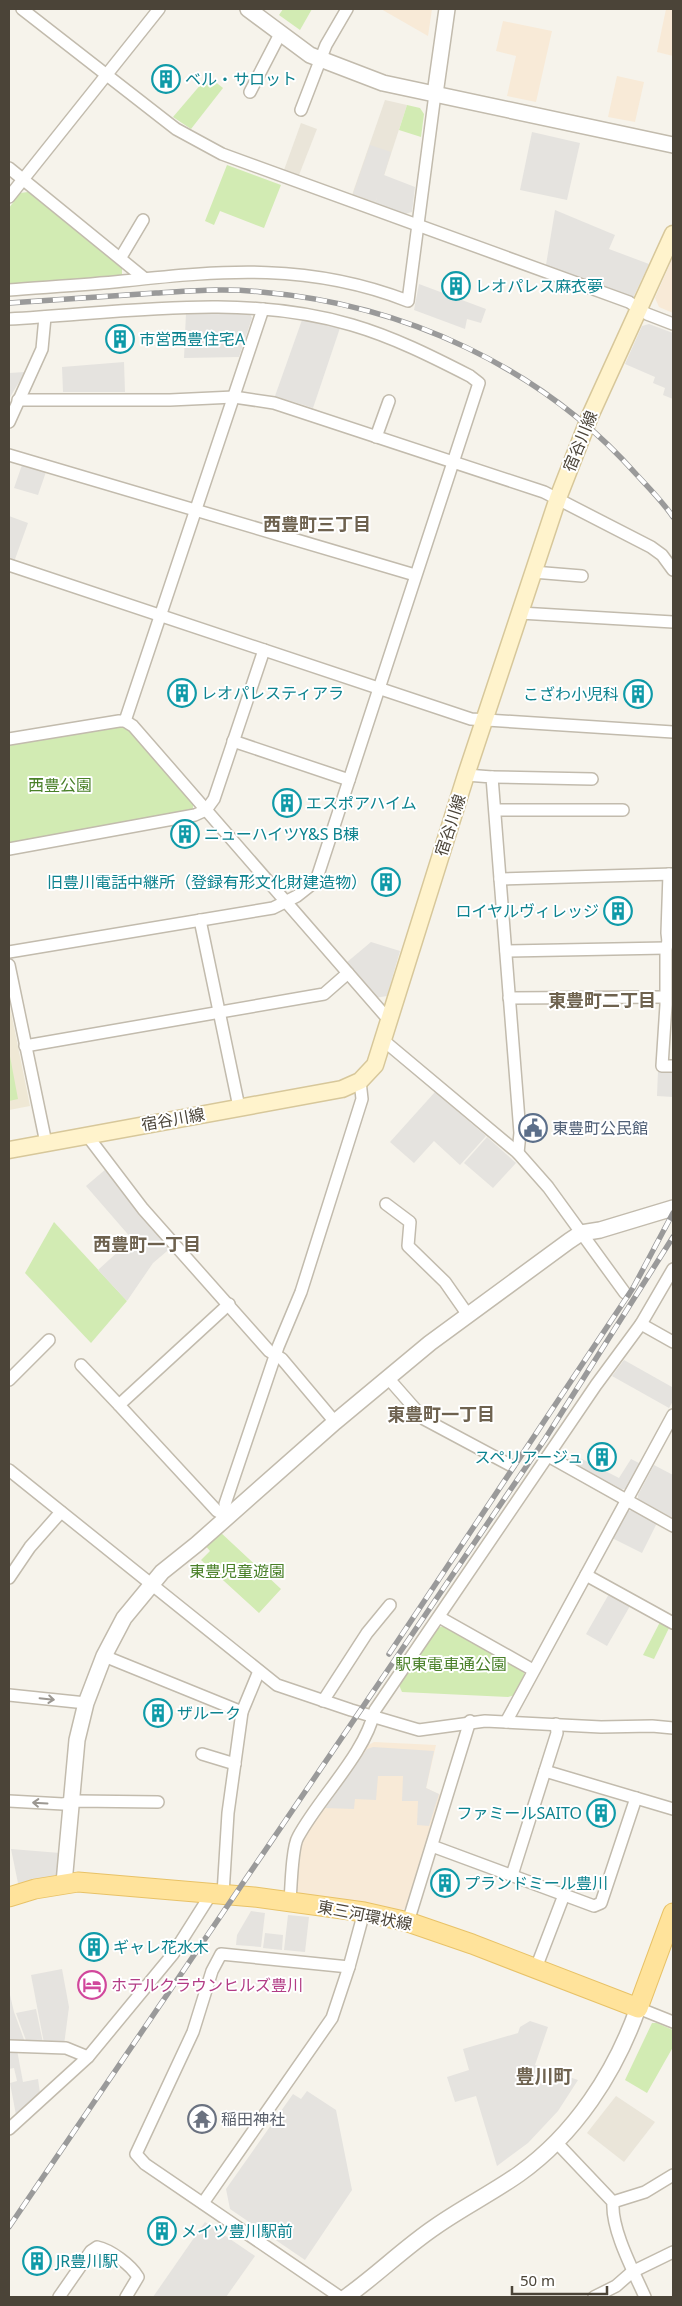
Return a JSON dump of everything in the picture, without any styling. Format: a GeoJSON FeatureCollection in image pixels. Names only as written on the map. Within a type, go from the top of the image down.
{"type":"FeatureCollection","features":[{"type":"Feature","properties":{"kind":"main road","name":"宿谷川線"},"geometry":{"type":"LineString","coordinates":[[9,1150],[86,1134],[342,1089],[360,1081],[375,1065],[466,775],[558,498],[590,416],[673,234]]}},
{"type":"Feature","properties":{"kind":"main road","name":"東三河環状線"},"geometry":{"type":"LineString","coordinates":[[9,1897],[78,1882],[217,1894],[364,1912],[408,1922],[536,1968],[638,2008]]}},
{"type":"Feature","properties":{"kind":"main road"},"geometry":{"type":"LineString","coordinates":[[638,2008],[673,1913]]}},
{"type":"Feature","properties":{"kind":"street"},"geometry":{"type":"LineString","coordinates":[[22,9],[176,129],[222,154],[629,302],[647,314],[673,324]]}},
{"type":"Feature","properties":{"kind":"street"},"geometry":{"type":"LineString","coordinates":[[9,197],[159,9]]}},
{"type":"Feature","properties":{"kind":"street"},"geometry":{"type":"LineString","coordinates":[[248,9],[298,48],[320,59],[383,83],[673,145]]}},
{"type":"Feature","properties":{"kind":"street"},"geometry":{"type":"LineString","coordinates":[[301,110],[320,59],[347,9]]}},
{"type":"Feature","properties":{"kind":"street"},"geometry":{"type":"LineString","coordinates":[[9,290],[213,272],[293,274],[355,284],[408,300],[446,9]]}},
{"type":"Feature","properties":{"kind":"street"},"geometry":{"type":"LineString","coordinates":[[250,92],[280,34]]}},
{"type":"Feature","properties":{"kind":"street"},"geometry":{"type":"LineString","coordinates":[[9,168],[121,257],[144,278]]}},
{"type":"Feature","properties":{"kind":"street"},"geometry":{"type":"LineString","coordinates":[[121,257],[143,220]]}},
{"type":"Feature","properties":{"kind":"street"},"geometry":{"type":"LineString","coordinates":[[9,319],[187,307],[263,309],[322,317],[372,331],[418,349],[470,376],[479,383],[316,881],[297,896],[272,908],[9,952]]}},
{"type":"Feature","properties":{"kind":"street"},"geometry":{"type":"LineString","coordinates":[[125,721],[263,309]]}},
{"type":"Feature","properties":{"kind":"street"},"geometry":{"type":"LineString","coordinates":[[9,422],[42,349],[45,317]]}},
{"type":"Feature","properties":{"kind":"street"},"geometry":{"type":"LineString","coordinates":[[18,400],[170,400],[234,397],[274,403],[558,498],[651,547],[662,554],[673,570]]}},
{"type":"Feature","properties":{"kind":"street"},"geometry":{"type":"LineString","coordinates":[[376,437],[390,401]]}},
{"type":"Feature","properties":{"kind":"street"},"geometry":{"type":"LineString","coordinates":[[9,455],[416,574]]}},
{"type":"Feature","properties":{"kind":"street"},"geometry":{"type":"LineString","coordinates":[[9,565],[471,719],[673,732]]}},
{"type":"Feature","properties":{"kind":"street"},"geometry":{"type":"LineString","coordinates":[[533,572],[582,576]]}},
{"type":"Feature","properties":{"kind":"street"},"geometry":{"type":"LineString","coordinates":[[520,613],[673,622]]}},
{"type":"Feature","properties":{"kind":"street"},"geometry":{"type":"LineString","coordinates":[[9,849],[196,815],[206,810],[214,799],[264,650]]}},
{"type":"Feature","properties":{"kind":"street"},"geometry":{"type":"LineString","coordinates":[[9,739],[125,721],[133,726],[388,1019]]}},
{"type":"Feature","properties":{"kind":"street"},"geometry":{"type":"LineString","coordinates":[[233,741],[349,780]]}},
{"type":"Feature","properties":{"kind":"street"},"geometry":{"type":"LineString","coordinates":[[466,775],[592,779]]}},
{"type":"Feature","properties":{"kind":"street"},"geometry":{"type":"LineString","coordinates":[[492,777],[520,1133],[518,1152]]}},
{"type":"Feature","properties":{"kind":"street"},"geometry":{"type":"LineString","coordinates":[[496,810],[623,810]]}},
{"type":"Feature","properties":{"kind":"street"},"geometry":{"type":"LineString","coordinates":[[500,879],[671,874],[668,1002],[662,1066],[673,1066]]}},
{"type":"Feature","properties":{"kind":"street"},"geometry":{"type":"LineString","coordinates":[[200,920],[239,1108]]}},
{"type":"Feature","properties":{"kind":"street"},"geometry":{"type":"LineString","coordinates":[[506,951],[669,944]]}},
{"type":"Feature","properties":{"kind":"street"},"geometry":{"type":"LineString","coordinates":[[9,965],[46,1143]]}},
{"type":"Feature","properties":{"kind":"street"},"geometry":{"type":"LineString","coordinates":[[25,1046],[324,994],[348,973]]}},
{"type":"Feature","properties":{"kind":"street"},"geometry":{"type":"LineString","coordinates":[[510,998],[668,1002]]}},
{"type":"Feature","properties":{"kind":"street"},"geometry":{"type":"LineString","coordinates":[[383,1040],[518,1152],[542,1180],[625,1293]]}},
{"type":"Feature","properties":{"kind":"street"},"geometry":{"type":"LineString","coordinates":[[226,1516],[225,1504],[276,1355],[301,1292],[362,1099],[360,1081]]}},
{"type":"Feature","properties":{"kind":"street"},"geometry":{"type":"LineString","coordinates":[[86,1134],[143,1209],[269,1351],[282,1359],[335,1422]]}},
{"type":"Feature","properties":{"kind":"street"},"geometry":{"type":"LineString","coordinates":[[386,1204],[410,1222],[408,1246],[441,1278],[468,1315]]}},
{"type":"Feature","properties":{"kind":"street"},"geometry":{"type":"LineString","coordinates":[[64,1884],[77,1740],[86,1703],[104,1656],[124,1618],[162,1572],[197,1544],[226,1516],[388,1378],[468,1315],[581,1234],[673,1208]]}},
{"type":"Feature","properties":{"kind":"street"},"geometry":{"type":"LineString","coordinates":[[290,1902],[296,1839],[357,1751],[373,1717],[374,1710],[641,1324],[673,1269]]}},
{"type":"Feature","properties":{"kind":"street"},"geometry":{"type":"LineString","coordinates":[[120,1405],[229,1304]]}},
{"type":"Feature","properties":{"kind":"street"},"geometry":{"type":"LineString","coordinates":[[641,1324],[673,1342]]}},
{"type":"Feature","properties":{"kind":"street"},"geometry":{"type":"LineString","coordinates":[[9,1380],[49,1340]]}},
{"type":"Feature","properties":{"kind":"street"},"geometry":{"type":"LineString","coordinates":[[81,1365],[217,1511],[226,1516]]}},
{"type":"Feature","properties":{"kind":"street"},"geometry":{"type":"LineString","coordinates":[[388,1378],[424,1420],[510,1465]]}},
{"type":"Feature","properties":{"kind":"street"},"geometry":{"type":"LineString","coordinates":[[506,1722],[673,1416]]}},
{"type":"Feature","properties":{"kind":"street"},"geometry":{"type":"LineString","coordinates":[[548,1456],[673,1526]]}},
{"type":"Feature","properties":{"kind":"street"},"geometry":{"type":"LineString","coordinates":[[9,1470],[277,1685],[373,1717],[419,1730],[470,1722],[673,1728]]}},
{"type":"Feature","properties":{"kind":"street"},"geometry":{"type":"LineString","coordinates":[[9,1578],[30,1546],[61,1512]]}},
{"type":"Feature","properties":{"kind":"street"},"geometry":{"type":"LineString","coordinates":[[586,1575],[673,1623]]}},
{"type":"Feature","properties":{"kind":"street"},"geometry":{"type":"LineString","coordinates":[[323,1701],[368,1633],[390,1605]]}},
{"type":"Feature","properties":{"kind":"street"},"geometry":{"type":"LineString","coordinates":[[439,1618],[533,1670]]}},
{"type":"Feature","properties":{"kind":"street"},"geometry":{"type":"LineString","coordinates":[[104,1656],[242,1712]]}},
{"type":"Feature","properties":{"kind":"street"},"geometry":{"type":"LineString","coordinates":[[9,2129],[88,2058],[173,1954],[217,1894],[242,1712],[259,1671]]}},
{"type":"Feature","properties":{"kind":"street"},"geometry":{"type":"LineString","coordinates":[[9,1695],[86,1703]]}},
{"type":"Feature","properties":{"kind":"street"},"geometry":{"type":"LineString","coordinates":[[408,1922],[470,1722]]}},
{"type":"Feature","properties":{"kind":"street"},"geometry":{"type":"LineString","coordinates":[[512,1875],[556,1733],[556,1724]]}},
{"type":"Feature","properties":{"kind":"street"},"geometry":{"type":"LineString","coordinates":[[202,1754],[235,1764]]}},
{"type":"Feature","properties":{"kind":"street"},"geometry":{"type":"LineString","coordinates":[[545,1770],[673,1809]]}},
{"type":"Feature","properties":{"kind":"street"},"geometry":{"type":"LineString","coordinates":[[432,1846],[594,1906],[601,1903],[636,1798]]}},
{"type":"Feature","properties":{"kind":"street"},"geometry":{"type":"LineString","coordinates":[[9,1801],[63,1804],[71,1802],[158,1802]]}},
{"type":"Feature","properties":{"kind":"street"},"geometry":{"type":"LineString","coordinates":[[536,1968],[564,1895]]}},
{"type":"Feature","properties":{"kind":"street"},"geometry":{"type":"LineString","coordinates":[[203,2203],[332,2018],[349,1967],[364,1912]]}},
{"type":"Feature","properties":{"kind":"street"},"geometry":{"type":"LineString","coordinates":[[340,2297],[145,2164],[136,2154],[192,2032],[212,1972],[221,1954],[349,1967]]}},
{"type":"Feature","properties":{"kind":"street"},"geometry":{"type":"LineString","coordinates":[[346,2297],[418,2239],[496,2190],[557,2143],[576,2121],[601,2084],[619,2052],[638,2008],[673,2022]]}},
{"type":"Feature","properties":{"kind":"street"},"geometry":{"type":"LineString","coordinates":[[9,2046],[66,2048],[88,2058]]}},
{"type":"Feature","properties":{"kind":"street"},"geometry":{"type":"LineString","coordinates":[[557,2143],[613,2202],[612,2213],[632,2272],[645,2297]]}},
{"type":"Feature","properties":{"kind":"street"},"geometry":{"type":"LineString","coordinates":[[613,2202],[645,2192],[673,2175]]}},
{"type":"Feature","properties":{"kind":"street"},"geometry":{"type":"LineString","coordinates":[[59,2297],[92,2251],[97,2247],[134,2270],[138,2277],[126,2297]]}},
{"type":"Feature","properties":{"kind":"street"},"geometry":{"type":"LineString","coordinates":[[594,2297],[616,2286],[632,2272],[673,2252]]}},
{"type":"Feature","properties":{"kind":"shaded area"},"geometry":{"type":"Polygon","coordinates":[[[381,9],[432,9],[428,36],[381,9]]]}},
{"type":"Feature","properties":{"kind":"shaded area"},"geometry":{"type":"Polygon","coordinates":[[[666,9],[673,9],[673,56],[657,52],[666,9]]]}},
{"type":"Feature","properties":{"kind":"shaded area"},"geometry":{"type":"Polygon","coordinates":[[[503,21],[552,31],[536,102],[507,96],[516,56],[496,51],[503,21]]]}},
{"type":"Feature","properties":{"kind":"shaded area"},"geometry":{"type":"Polygon","coordinates":[[[617,76],[644,82],[635,122],[608,117],[617,76]]]}},
{"type":"Feature","properties":{"kind":"shaded area"},"geometry":{"type":"Polygon","coordinates":[[[385,100],[407,105],[375,203],[352,195],[385,100]]]}},
{"type":"Feature","properties":{"kind":"shaded area"},"geometry":{"type":"Polygon","coordinates":[[[301,123],[317,129],[299,175],[284,170],[301,123]]]}},
{"type":"Feature","properties":{"kind":"shaded area"},"geometry":{"type":"Polygon","coordinates":[[[532,132],[580,143],[567,200],[520,190],[532,132]]]}},
{"type":"Feature","properties":{"kind":"shaded area"},"geometry":{"type":"Polygon","coordinates":[[[370,145],[391,152],[384,175],[415,187],[412,212],[405,214],[375,203],[377,197],[375,202],[353,194],[370,145]]]}},
{"type":"Feature","properties":{"kind":"shaded area"},"geometry":{"type":"Polygon","coordinates":[[[555,210],[615,235],[609,249],[649,264],[633,298],[546,265],[555,210]]]}},
{"type":"Feature","properties":{"kind":"shaded area"},"geometry":{"type":"Polygon","coordinates":[[[673,257],[673,313],[659,307],[655,298],[673,257]]]}},
{"type":"Feature","properties":{"kind":"shaded area"},"geometry":{"type":"Polygon","coordinates":[[[419,284],[486,309],[481,323],[467,319],[465,329],[414,310],[419,284]]]}},
{"type":"Feature","properties":{"kind":"shaded area"},"geometry":{"type":"Polygon","coordinates":[[[249,312],[252,318],[239,357],[184,358],[186,313],[249,312]]]}},
{"type":"Feature","properties":{"kind":"shaded area"},"geometry":{"type":"Polygon","coordinates":[[[302,320],[340,328],[313,408],[275,396],[302,320]]]}},
{"type":"Feature","properties":{"kind":"shaded area"},"geometry":{"type":"Polygon","coordinates":[[[649,324],[673,333],[673,399],[663,395],[665,388],[653,383],[655,377],[625,364],[642,326],[649,324]]]}},
{"type":"Feature","properties":{"kind":"shaded area"},"geometry":{"type":"Polygon","coordinates":[[[124,362],[125,392],[63,392],[62,367],[124,362]]]}},
{"type":"Feature","properties":{"kind":"shaded area"},"geometry":{"type":"Polygon","coordinates":[[[25,372],[9,399],[9,373],[25,372]]]}},
{"type":"Feature","properties":{"kind":"shaded area"},"geometry":{"type":"Polygon","coordinates":[[[22,465],[46,472],[38,495],[14,488],[22,465]]]}},
{"type":"Feature","properties":{"kind":"shaded area"},"geometry":{"type":"Polygon","coordinates":[[[9,516],[28,523],[14,562],[9,559],[9,516]]]}},
{"type":"Feature","properties":{"kind":"shaded area"},"geometry":{"type":"Polygon","coordinates":[[[371,942],[400,951],[387,996],[375,998],[346,963],[371,942]]]}},
{"type":"Feature","properties":{"kind":"shaded area"},"geometry":{"type":"Polygon","coordinates":[[[9,1002],[30,1106],[9,1110],[9,1002]]]}},
{"type":"Feature","properties":{"kind":"shaded area"},"geometry":{"type":"Polygon","coordinates":[[[658,1070],[673,1070],[673,1097],[657,1096],[658,1070]]]}},
{"type":"Feature","properties":{"kind":"shaded area"},"geometry":{"type":"Polygon","coordinates":[[[435,1092],[486,1136],[460,1165],[434,1141],[414,1163],[390,1142],[435,1092]]]}},
{"type":"Feature","properties":{"kind":"shaded area"},"geometry":{"type":"Polygon","coordinates":[[[487,1137],[516,1163],[493,1188],[464,1163],[487,1137]]]}},
{"type":"Feature","properties":{"kind":"shaded area"},"geometry":{"type":"Polygon","coordinates":[[[106,1169],[173,1246],[153,1263],[127,1301],[98,1270],[132,1239],[86,1186],[106,1169]]]}},
{"type":"Feature","properties":{"kind":"shaded area"},"geometry":{"type":"Polygon","coordinates":[[[624,1360],[672,1387],[673,1384],[673,1401],[669,1408],[612,1376],[624,1360]]]}},
{"type":"Feature","properties":{"kind":"shaded area"},"geometry":{"type":"Polygon","coordinates":[[[574,1455],[619,1478],[631,1459],[641,1464],[628,1488],[620,1490],[569,1464],[574,1455]]]}},
{"type":"Feature","properties":{"kind":"shaded area"},"geometry":{"type":"Polygon","coordinates":[[[654,1465],[673,1475],[673,1518],[638,1499],[638,1495],[654,1465]]]}},
{"type":"Feature","properties":{"kind":"shaded area"},"geometry":{"type":"Polygon","coordinates":[[[633,1510],[657,1523],[642,1553],[612,1538],[627,1511],[633,1510]]]}},
{"type":"Feature","properties":{"kind":"shaded area"},"geometry":{"type":"Polygon","coordinates":[[[609,1594],[630,1606],[607,1646],[586,1634],[609,1594]]]}},
{"type":"Feature","properties":{"kind":"shaded area"},"geometry":{"type":"Polygon","coordinates":[[[374,1742],[436,1745],[426,1788],[441,1795],[407,1907],[402,1910],[299,1893],[296,1887],[300,1840],[365,1747],[374,1742]]]}},
{"type":"Feature","properties":{"kind":"shaded area"},"geometry":{"type":"Polygon","coordinates":[[[373,1747],[434,1751],[426,1788],[439,1794],[429,1826],[417,1825],[418,1801],[402,1801],[403,1776],[378,1776],[376,1800],[355,1799],[354,1809],[324,1808],[367,1749],[373,1747]]]}},
{"type":"Feature","properties":{"kind":"shaded area"},"geometry":{"type":"Polygon","coordinates":[[[11,1849],[60,1853],[57,1879],[19,1888],[11,1849]]]}},
{"type":"Feature","properties":{"kind":"shaded area"},"geometry":{"type":"Polygon","coordinates":[[[251,1911],[265,1913],[261,1947],[236,1945],[237,1935],[251,1911]]]}},
{"type":"Feature","properties":{"kind":"shaded area"},"geometry":{"type":"Polygon","coordinates":[[[288,1915],[309,1917],[305,1952],[284,1950],[288,1915]]]}},
{"type":"Feature","properties":{"kind":"shaded area"},"geometry":{"type":"Polygon","coordinates":[[[265,1933],[283,1935],[282,1950],[263,1948],[265,1933]]]}},
{"type":"Feature","properties":{"kind":"shaded area"},"geometry":{"type":"Polygon","coordinates":[[[62,1969],[69,2007],[64,2045],[44,2043],[31,1975],[62,1969]]]}},
{"type":"Feature","properties":{"kind":"shaded area"},"geometry":{"type":"Polygon","coordinates":[[[10,1995],[14,2012],[26,2045],[9,2045],[10,1995]]]}},
{"type":"Feature","properties":{"kind":"shaded area"},"geometry":{"type":"Polygon","coordinates":[[[36,2009],[43,2043],[27,2043],[16,2013],[36,2009]]]}},
{"type":"Feature","properties":{"kind":"shaded area"},"geometry":{"type":"Polygon","coordinates":[[[530,2021],[548,2027],[535,2065],[578,2080],[558,2111],[528,2143],[497,2166],[476,2096],[455,2102],[447,2077],[469,2070],[463,2049],[518,2033],[520,2027],[530,2021]]]}},
{"type":"Feature","properties":{"kind":"shaded area"},"geometry":{"type":"Polygon","coordinates":[[[9,2050],[17,2050],[23,2082],[38,2079],[40,2093],[16,2115],[10,2083],[17,2081],[14,2068],[9,2069],[9,2050]]]}},
{"type":"Feature","properties":{"kind":"shaded area"},"geometry":{"type":"Polygon","coordinates":[[[307,2091],[336,2110],[352,2190],[305,2260],[230,2209],[226,2189],[293,2094],[301,2099],[307,2091]]]}},
{"type":"Feature","properties":{"kind":"shaded area"},"geometry":{"type":"Polygon","coordinates":[[[616,2096],[655,2122],[624,2162],[587,2133],[616,2096]]]}},
{"type":"Feature","properties":{"kind":"shaded area"},"geometry":{"type":"Polygon","coordinates":[[[205,2222],[255,2256],[226,2297],[153,2297],[205,2222]]]}},
{"type":"Feature","properties":{"kind":"green space"},"geometry":{"type":"Polygon","coordinates":[[[283,9],[312,9],[300,30],[279,15],[283,9]]]}},
{"type":"Feature","properties":{"kind":"green space"},"geometry":{"type":"Polygon","coordinates":[[[208,76],[223,88],[191,129],[173,117],[208,76]]]}},
{"type":"Feature","properties":{"kind":"green space"},"geometry":{"type":"Polygon","coordinates":[[[407,105],[420,108],[424,114],[421,137],[399,130],[407,105]]]}},
{"type":"Feature","properties":{"kind":"green space"},"geometry":{"type":"Polygon","coordinates":[[[227,165],[281,185],[264,228],[220,211],[214,225],[205,221],[227,165]]]}},
{"type":"Feature","properties":{"kind":"green space"},"geometry":{"type":"Polygon","coordinates":[[[28,192],[122,268],[122,277],[9,287],[9,208],[20,193],[28,192]]]}},
{"type":"Feature","properties":{"kind":"green space","name":"西豊公園"},"geometry":{"type":"Polygon","coordinates":[[[120,725],[129,729],[193,803],[193,811],[9,844],[9,745],[120,725]]]}},
{"type":"Feature","properties":{"kind":"green space"},"geometry":{"type":"Polygon","coordinates":[[[9,1051],[18,1099],[9,1101],[9,1051]]]}},
{"type":"Feature","properties":{"kind":"green space"},"geometry":{"type":"Polygon","coordinates":[[[54,1222],[127,1301],[91,1343],[25,1273],[54,1222]]]}},
{"type":"Feature","properties":{"kind":"green space","name":"東豊児童遊園"},"geometry":{"type":"Polygon","coordinates":[[[219,1531],[281,1589],[259,1613],[201,1560],[210,1551],[204,1544],[219,1531]]]}},
{"type":"Feature","properties":{"kind":"green space"},"geometry":{"type":"Polygon","coordinates":[[[660,1622],[669,1628],[654,1659],[643,1655],[660,1622]]]}},
{"type":"Feature","properties":{"kind":"green space","name":"駅東電車通公園"},"geometry":{"type":"Polygon","coordinates":[[[444,1626],[523,1669],[525,1677],[515,1695],[508,1697],[402,1692],[399,1685],[437,1628],[444,1626]]]}},
{"type":"Feature","properties":{"kind":"green space"},"geometry":{"type":"Polygon","coordinates":[[[652,2023],[657,2023],[673,2030],[673,2047],[647,2093],[625,2080],[652,2023]]]}},
{"type":"Feature","properties":{"kind":"railway"},"geometry":{"type":"LineString","coordinates":[[9,303],[222,290],[261,292],[314,299],[366,310],[417,327],[466,347],[513,373],[557,402],[598,436],[651,490],[673,517]]}},
{"type":"Feature","properties":{"kind":"railway"},"geometry":{"type":"LineString","coordinates":[[389,1654],[633,1288],[673,1213]]}},
{"type":"Feature","properties":{"kind":"railway"},"geometry":{"type":"LineString","coordinates":[[9,2227],[545,1439],[673,1237]]}},
{"type":"Feature","properties":{"kind":"place","name":"ベル・サロット"},"geometry":{"type":"Point","coordinates":[166,79]}},
{"type":"Feature","properties":{"kind":"place","name":"レオパレス麻衣夢"},"geometry":{"type":"Point","coordinates":[456,286]}},
{"type":"Feature","properties":{"kind":"place","name":"市営西豊住宅A"},"geometry":{"type":"Point","coordinates":[120,339]}},
{"type":"Feature","properties":{"kind":"place","name":"レオパレスティアラ"},"geometry":{"type":"Point","coordinates":[182,693]}},
{"type":"Feature","properties":{"kind":"place","name":"こざわ小児科"},"geometry":{"type":"Point","coordinates":[638,694]}},
{"type":"Feature","properties":{"kind":"place","name":"エスポアハイム"},"geometry":{"type":"Point","coordinates":[287,803]}},
{"type":"Feature","properties":{"kind":"place","name":"ニューハイツY&S B棟"},"geometry":{"type":"Point","coordinates":[185,834]}},
{"type":"Feature","properties":{"kind":"place","name":"旧豊川電話中継所（登録有形文化財建造物）"},"geometry":{"type":"Point","coordinates":[386,882]}},
{"type":"Feature","properties":{"kind":"place","name":"ロイヤルヴィレッジ"},"geometry":{"type":"Point","coordinates":[618,911]}},
{"type":"Feature","properties":{"kind":"place","name":"東豊町公民館"},"geometry":{"type":"Point","coordinates":[533,1128]}},
{"type":"Feature","properties":{"kind":"place","name":"スペリアージュ"},"geometry":{"type":"Point","coordinates":[602,1457]}},
{"type":"Feature","properties":{"kind":"place","name":"ザルーク"},"geometry":{"type":"Point","coordinates":[158,1713]}},
{"type":"Feature","properties":{"kind":"place","name":"ファミールSAITO"},"geometry":{"type":"Point","coordinates":[601,1813]}},
{"type":"Feature","properties":{"kind":"place","name":"プランドミール豊川"},"geometry":{"type":"Point","coordinates":[445,1883]}},
{"type":"Feature","properties":{"kind":"place","name":"ギャレ花水木"},"geometry":{"type":"Point","coordinates":[94,1947]}},
{"type":"Feature","properties":{"kind":"place","name":"ホテルクラウンヒルズ豊川"},"geometry":{"type":"Point","coordinates":[92,1985]}},
{"type":"Feature","properties":{"kind":"place","name":"稲田神社"},"geometry":{"type":"Point","coordinates":[202,2119]}},
{"type":"Feature","properties":{"kind":"place","name":"メイツ豊川駅前"},"geometry":{"type":"Point","coordinates":[162,2231]}},
{"type":"Feature","properties":{"kind":"place","name":"JR豊川駅"},"geometry":{"type":"Point","coordinates":[37,2261]}},
{"type":"Feature","properties":{"kind":"district","name":"西豊町三丁目"},"geometry":{"type":"Point","coordinates":[317,525]}},
{"type":"Feature","properties":{"kind":"district","name":"東豊町二丁目"},"geometry":{"type":"Point","coordinates":[602,1001]}},
{"type":"Feature","properties":{"kind":"district","name":"西豊町一丁目"},"geometry":{"type":"Point","coordinates":[147,1245]}},
{"type":"Feature","properties":{"kind":"district","name":"東豊町一丁目"},"geometry":{"type":"Point","coordinates":[441,1415]}},
{"type":"Feature","properties":{"kind":"district","name":"豊川町"},"geometry":{"type":"Point","coordinates":[544,2076]}}]}
